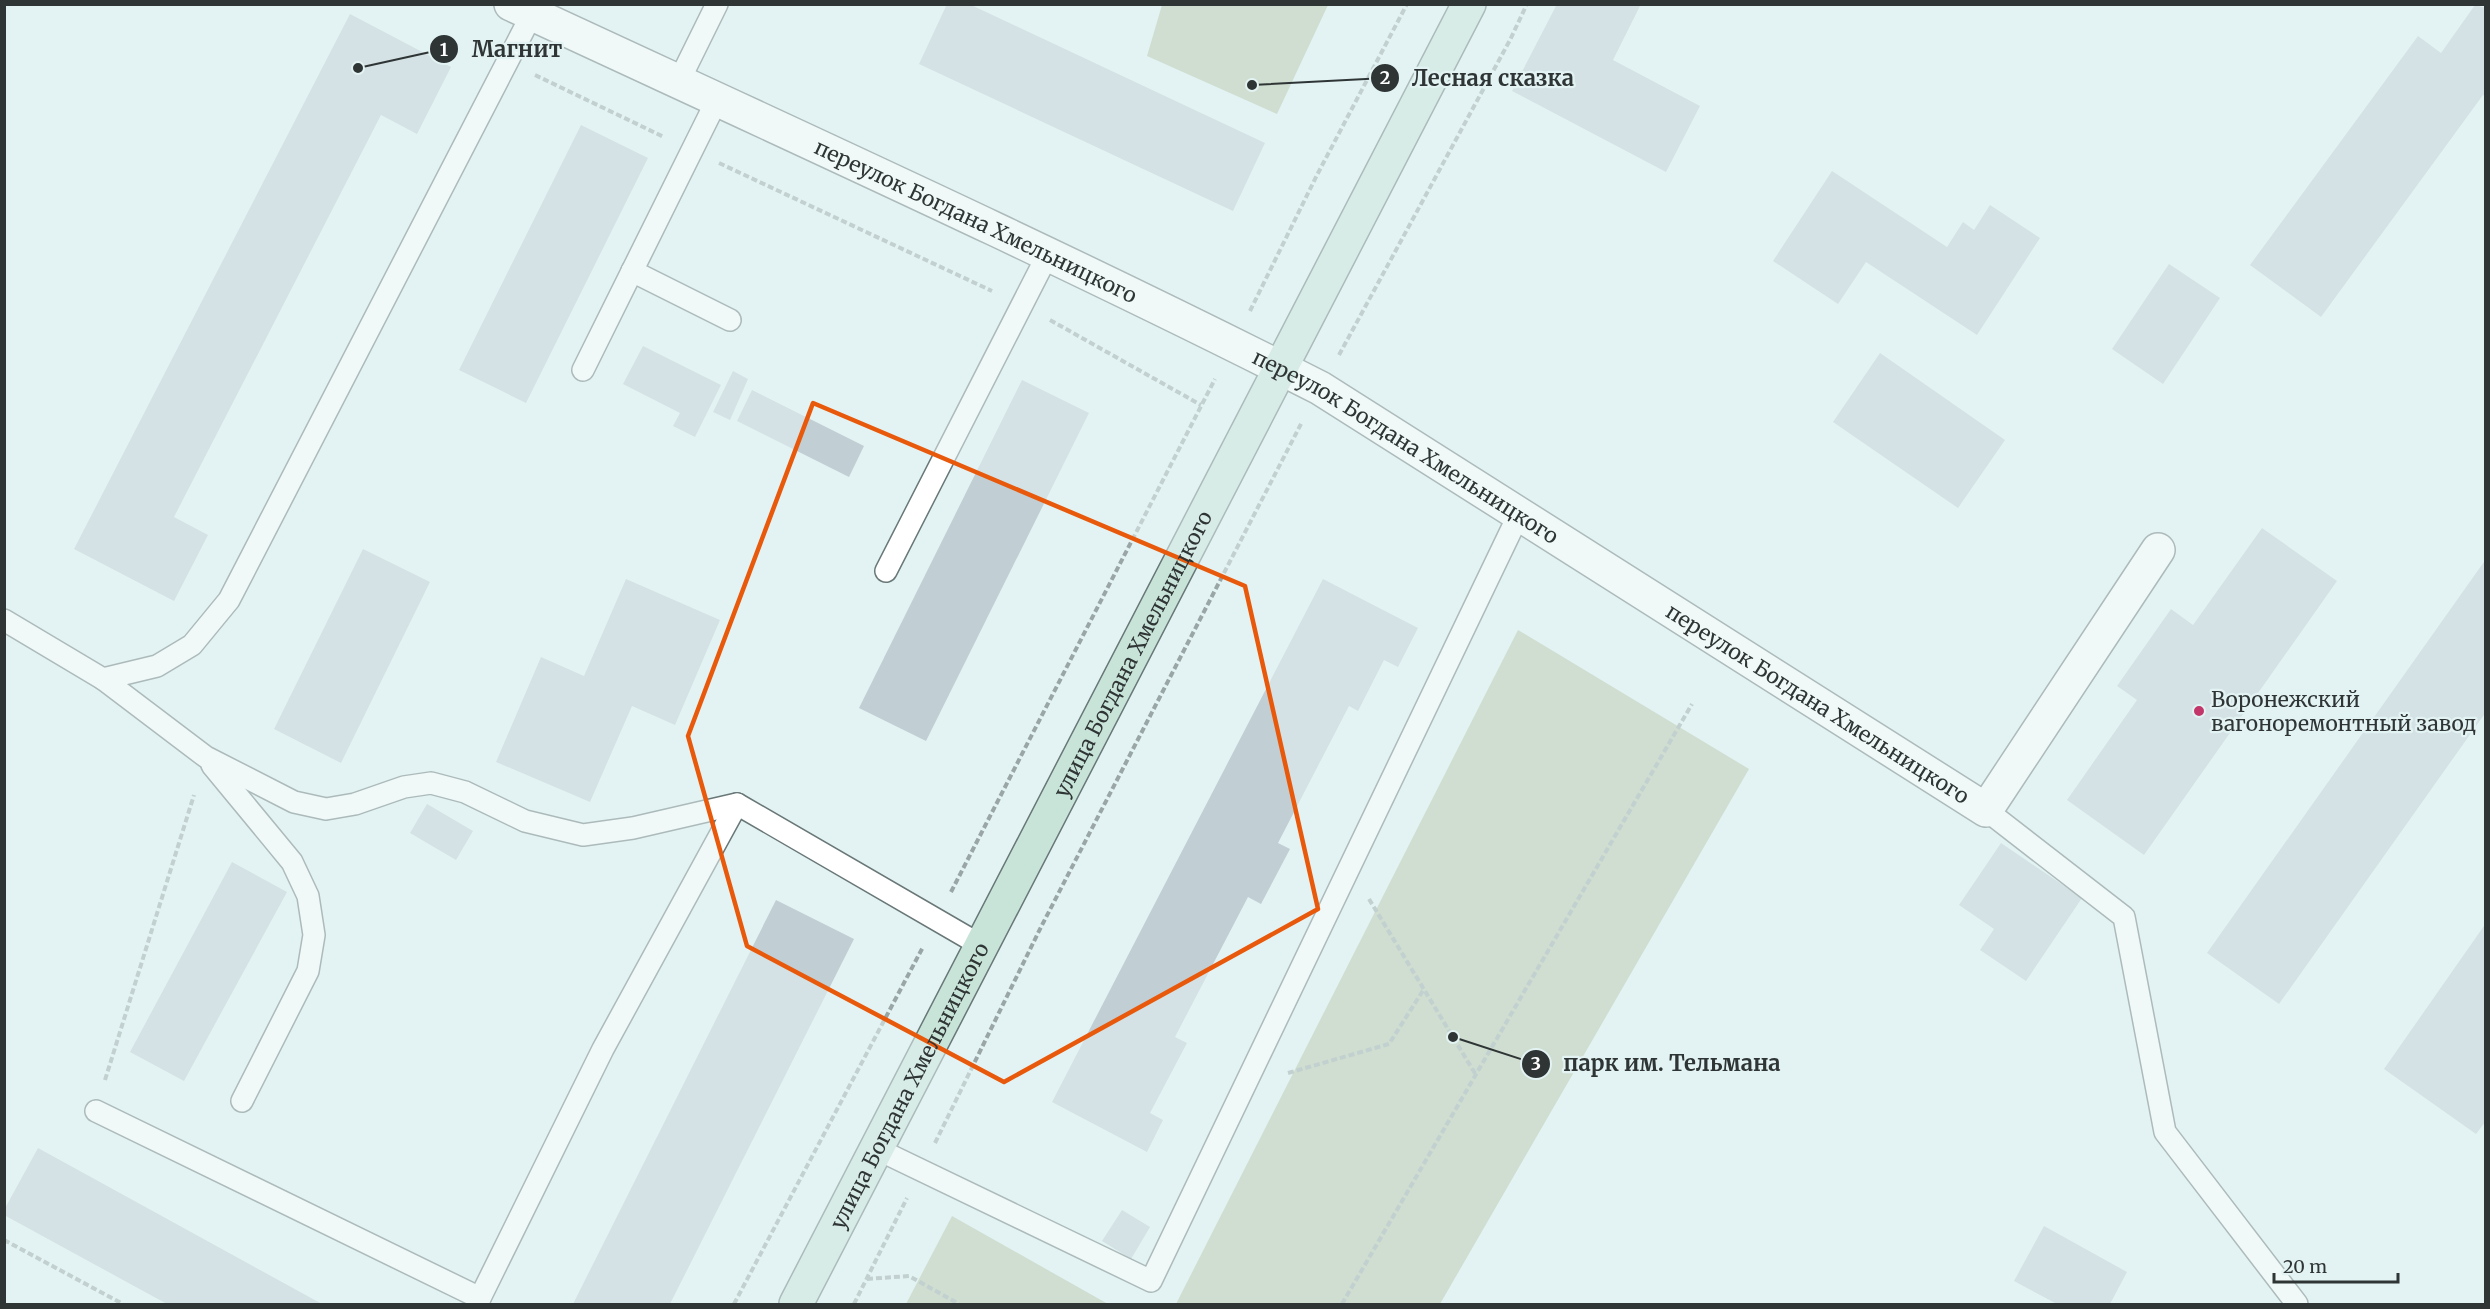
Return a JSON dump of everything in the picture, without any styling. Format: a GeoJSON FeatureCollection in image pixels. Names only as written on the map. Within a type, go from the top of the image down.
{"type":"FeatureCollection","features":[{"type":"Feature","properties":{"kind":"main road","name":"улица Богдана Хмельницкого"},"geometry":{"type":"LineString","coordinates":[[796,1305],[1469,4]]}},
{"type":"Feature","properties":{"kind":"street","name":"переулок Богдана Хмельницкого"},"geometry":{"type":"LineString","coordinates":[[521,9],[1048,254],[1233,343],[1320,388],[1986,810],[2158,550]]}},
{"type":"Feature","properties":{"kind":"lane"},"geometry":{"type":"LineString","coordinates":[[678,83],[717,4]]}},
{"type":"Feature","properties":{"kind":"lane"},"geometry":{"type":"LineString","coordinates":[[103,678],[157,666],[192,645],[229,600],[507,62],[521,9]]}},
{"type":"Feature","properties":{"kind":"lane"},"geometry":{"type":"LineString","coordinates":[[584,370],[717,100]]}},
{"type":"Feature","properties":{"kind":"lane"},"geometry":{"type":"LineString","coordinates":[[886,571],[1048,254]]}},
{"type":"Feature","properties":{"kind":"lane"},"geometry":{"type":"LineString","coordinates":[[632,271],[730,320]]}},
{"type":"Feature","properties":{"kind":"lane"},"geometry":{"type":"LineString","coordinates":[[877,1149],[1151,1281],[1520,514]]}},
{"type":"Feature","properties":{"kind":"lane"},"geometry":{"type":"LineString","coordinates":[[4,621],[103,678],[206,757],[294,802],[326,808],[355,804],[404,787],[431,783],[465,792],[525,821],[583,836],[633,828],[737,804],[982,946]]}},
{"type":"Feature","properties":{"kind":"lane"},"geometry":{"type":"LineString","coordinates":[[206,757],[292,862],[308,896],[314,935],[308,971],[242,1101]]}},
{"type":"Feature","properties":{"kind":"lane"},"geometry":{"type":"LineString","coordinates":[[96,1111],[479,1301],[603,1049],[737,804]]}},
{"type":"Feature","properties":{"kind":"lane"},"geometry":{"type":"LineString","coordinates":[[1986,810],[2124,917],[2164,1132],[2297,1305]]}},
{"type":"Feature","properties":{"kind":"path"},"geometry":{"type":"LineString","coordinates":[[1270,274],[1317,176],[1407,4]]}},
{"type":"Feature","properties":{"kind":"path"},"geometry":{"type":"LineString","coordinates":[[1357,322],[1510,40],[1527,4]]}},
{"type":"Feature","properties":{"kind":"path"},"geometry":{"type":"LineString","coordinates":[[507,62],[1023,305],[1201,405],[936,921],[734,1305]]}},
{"type":"Feature","properties":{"kind":"path"},"geometry":{"type":"LineString","coordinates":[[854,1305],[1041,927],[1285,454]]}},
{"type":"Feature","properties":{"kind":"path"},"geometry":{"type":"LineString","coordinates":[[1342,1305],[1692,704]]}},
{"type":"Feature","properties":{"kind":"path"},"geometry":{"type":"LineString","coordinates":[[96,1111],[206,757]]}},
{"type":"Feature","properties":{"kind":"path"},"geometry":{"type":"LineString","coordinates":[[1350,867],[1476,1075]]}},
{"type":"Feature","properties":{"kind":"path"},"geometry":{"type":"LineString","coordinates":[[1245,1085],[1389,1044],[1424,989]]}},
{"type":"Feature","properties":{"kind":"path"},"geometry":{"type":"LineString","coordinates":[[4,1240],[123,1305]]}},
{"type":"Feature","properties":{"kind":"path"},"geometry":{"type":"LineString","coordinates":[[867,1279],[909,1276],[959,1305]]}},
{"type":"Feature","properties":{"kind":"highlighted area"},"geometry":{"type":"Polygon","coordinates":[[[813,403],[1245,586],[1318,909],[1004,1082],[747,946],[688,736],[813,403]]]}},
{"type":"Feature","properties":{"kind":"green space"},"geometry":{"type":"Polygon","coordinates":[[[1162,4],[1328,5],[1277,114],[1147,56],[1162,4]]]}},
{"type":"Feature","properties":{"kind":"green space"},"geometry":{"type":"Polygon","coordinates":[[[1518,630],[1749,769],[1440,1304],[1176,1304],[1518,630]]]}},
{"type":"Feature","properties":{"kind":"green space"},"geometry":{"type":"Polygon","coordinates":[[[952,1216],[1108,1304],[906,1304],[952,1216]]]}},
{"type":"Feature","properties":{"kind":"building"},"geometry":{"type":"Polygon","coordinates":[[[947,4],[969,4],[1265,143],[1233,211],[919,64],[947,4]]]}},
{"type":"Feature","properties":{"kind":"building"},"geometry":{"type":"Polygon","coordinates":[[[1557,4],[1641,4],[1613,60],[1700,106],[1666,172],[1512,91],[1557,4]]]}},
{"type":"Feature","properties":{"kind":"building"},"geometry":{"type":"Polygon","coordinates":[[[2475,5],[2486,8],[2486,97],[2483,95],[2321,317],[2250,265],[2418,36],[2441,53],[2475,5]]]}},
{"type":"Feature","properties":{"kind":"building"},"geometry":{"type":"Polygon","coordinates":[[[350,14],[451,67],[417,134],[381,115],[174,517],[208,535],[174,601],[74,549],[350,14]]]}},
{"type":"Feature","properties":{"kind":"building"},"geometry":{"type":"Polygon","coordinates":[[[581,125],[648,158],[526,403],[459,370],[581,125]]]}},
{"type":"Feature","properties":{"kind":"building"},"geometry":{"type":"Polygon","coordinates":[[[1832,171],[1947,247],[1963,222],[1974,230],[1990,205],[2040,238],[1977,335],[1866,262],[1838,304],[1773,261],[1832,171]]]}},
{"type":"Feature","properties":{"kind":"building"},"geometry":{"type":"Polygon","coordinates":[[[2169,264],[2220,298],[2163,384],[2112,349],[2169,264]]]}},
{"type":"Feature","properties":{"kind":"building"},"geometry":{"type":"Polygon","coordinates":[[[643,346],[721,385],[695,437],[673,426],[680,413],[623,384],[643,346]]]}},
{"type":"Feature","properties":{"kind":"building"},"geometry":{"type":"Polygon","coordinates":[[[1880,353],[2005,440],[1958,508],[1833,422],[1880,353]]]}},
{"type":"Feature","properties":{"kind":"building"},"geometry":{"type":"Polygon","coordinates":[[[733,371],[748,379],[730,420],[713,412],[733,371]]]}},
{"type":"Feature","properties":{"kind":"building"},"geometry":{"type":"Polygon","coordinates":[[[1022,380],[1089,413],[926,741],[859,708],[1022,380]]]}},
{"type":"Feature","properties":{"kind":"building"},"geometry":{"type":"Polygon","coordinates":[[[752,390],[864,446],[849,477],[737,421],[752,390]]]}},
{"type":"Feature","properties":{"kind":"building"},"geometry":{"type":"Polygon","coordinates":[[[2262,528],[2337,581],[2144,855],[2067,800],[2137,700],[2117,686],[2171,609],[2193,625],[2262,528]]]}},
{"type":"Feature","properties":{"kind":"building"},"geometry":{"type":"Polygon","coordinates":[[[363,549],[430,582],[341,763],[274,729],[363,549]]]}},
{"type":"Feature","properties":{"kind":"building"},"geometry":{"type":"Polygon","coordinates":[[[2486,559],[2486,712],[2279,1004],[2207,953],[2486,559]]]}},
{"type":"Feature","properties":{"kind":"building"},"geometry":{"type":"Polygon","coordinates":[[[626,579],[720,620],[675,725],[632,706],[590,802],[496,762],[541,657],[584,676],[626,579]]]}},
{"type":"Feature","properties":{"kind":"building"},"geometry":{"type":"Polygon","coordinates":[[[1323,579],[1418,628],[1398,667],[1384,660],[1358,711],[1349,706],[1278,843],[1290,849],[1261,904],[1248,897],[1175,1037],[1187,1043],[1150,1113],[1163,1120],[1147,1152],[1052,1102],[1323,579]]]}},
{"type":"Feature","properties":{"kind":"building"},"geometry":{"type":"Polygon","coordinates":[[[427,804],[473,831],[456,860],[410,833],[427,804]]]}},
{"type":"Feature","properties":{"kind":"building"},"geometry":{"type":"Polygon","coordinates":[[[2001,843],[2082,898],[2026,981],[1980,950],[1994,929],[1959,905],[2001,843]]]}},
{"type":"Feature","properties":{"kind":"building"},"geometry":{"type":"Polygon","coordinates":[[[232,862],[287,892],[184,1081],[130,1052],[232,862]]]}},
{"type":"Feature","properties":{"kind":"building"},"geometry":{"type":"Polygon","coordinates":[[[776,900],[854,939],[670,1304],[573,1304],[776,900]]]}},
{"type":"Feature","properties":{"kind":"building"},"geometry":{"type":"Polygon","coordinates":[[[2486,923],[2486,1121],[2476,1134],[2384,1069],[2486,923]]]}},
{"type":"Feature","properties":{"kind":"building"},"geometry":{"type":"Polygon","coordinates":[[[38,1148],[322,1304],[167,1304],[4,1215],[4,1210],[38,1148]]]}},
{"type":"Feature","properties":{"kind":"building"},"geometry":{"type":"Polygon","coordinates":[[[1122,1210],[1150,1227],[1131,1259],[1102,1241],[1122,1210]]]}},
{"type":"Feature","properties":{"kind":"building"},"geometry":{"type":"Polygon","coordinates":[[[2044,1226],[2127,1272],[2110,1304],[2057,1304],[2014,1281],[2044,1226]]]}},
{"type":"Feature","properties":{"kind":"place","name":"Магнит"},"geometry":{"type":"Point","coordinates":[358,68]}},
{"type":"Feature","properties":{"kind":"place","name":"Лесная сказка"},"geometry":{"type":"Point","coordinates":[1252,85]}},
{"type":"Feature","properties":{"kind":"place","name":"Воронежский вагоноремонтный завод"},"geometry":{"type":"Point","coordinates":[2199,711]}},
{"type":"Feature","properties":{"kind":"place","name":"парк им. Тельмана"},"geometry":{"type":"Point","coordinates":[1453,1037]}}]}
